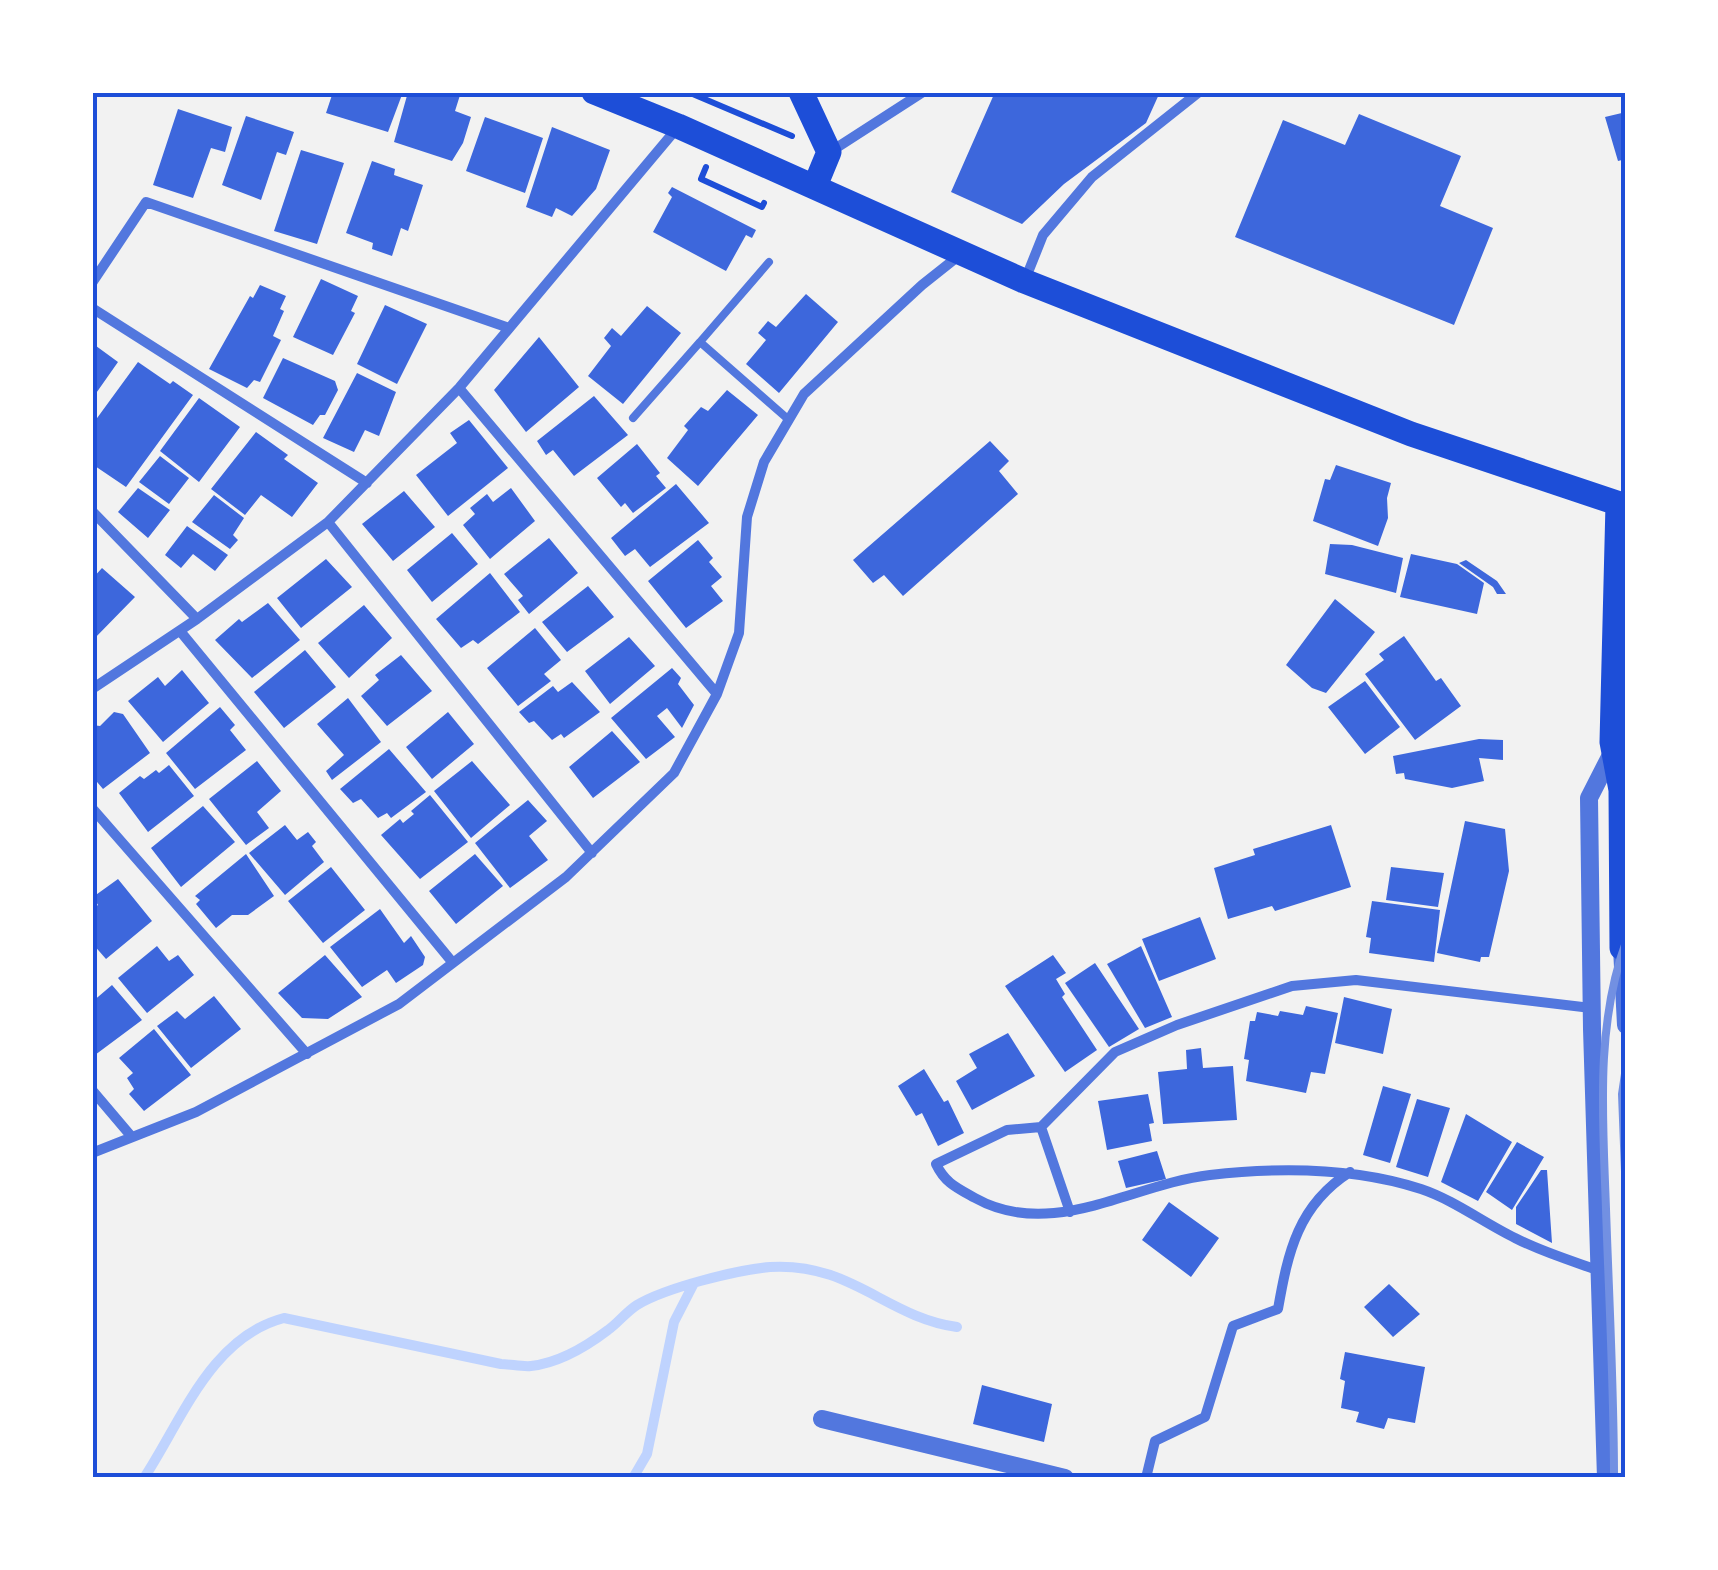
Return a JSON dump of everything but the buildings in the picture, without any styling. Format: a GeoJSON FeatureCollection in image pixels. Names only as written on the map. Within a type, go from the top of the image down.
{"type":"FeatureCollection","features":[{"type":"Feature","properties":{"kind":"main road"},"geometry":{"type":"LineString","coordinates":[[594,92],[1024,281],[1411,434],[1623,507],[1616,749],[1624,814],[1624,948]]}},
{"type":"Feature","properties":{"kind":"main road"},"geometry":{"type":"LineString","coordinates":[[801,92],[829,152],[814,186]]}},
{"type":"Feature","properties":{"kind":"street"},"geometry":{"type":"LineString","coordinates":[[829,152],[923,92]]}},
{"type":"Feature","properties":{"kind":"street"},"geometry":{"type":"LineString","coordinates":[[1024,281],[1042,235],[1092,176],[1200,92]]}},
{"type":"Feature","properties":{"kind":"street"},"geometry":{"type":"LineString","coordinates":[[92,689],[198,619],[328,522],[459,388],[678,126]]}},
{"type":"Feature","properties":{"kind":"street"},"geometry":{"type":"LineString","coordinates":[[92,283],[146,202],[509,328]]}},
{"type":"Feature","properties":{"kind":"street"},"geometry":{"type":"LineString","coordinates":[[92,1152],[196,1112],[399,1004],[566,877],[674,773],[717,694],[739,633],[747,517],[764,462],[804,394],[962,253]]}},
{"type":"Feature","properties":{"kind":"street"},"geometry":{"type":"LineString","coordinates":[[92,308],[367,482]]}},
{"type":"Feature","properties":{"kind":"street"},"geometry":{"type":"LineString","coordinates":[[459,388],[717,694]]}},
{"type":"Feature","properties":{"kind":"street"},"geometry":{"type":"LineString","coordinates":[[92,512],[198,619]]}},
{"type":"Feature","properties":{"kind":"street"},"geometry":{"type":"LineString","coordinates":[[328,522],[592,853]]}},
{"type":"Feature","properties":{"kind":"street"},"geometry":{"type":"LineString","coordinates":[[180,630],[453,963]]}},
{"type":"Feature","properties":{"kind":"street"},"geometry":{"type":"LineString","coordinates":[[1606,1478],[1588,798],[1616,749]]}},
{"type":"Feature","properties":{"kind":"street"},"geometry":{"type":"LineString","coordinates":[[92,808],[307,1054]]}},
{"type":"Feature","properties":{"kind":"street"},"geometry":{"type":"LineString","coordinates":[[1624,948],[1626,1024]]}},
{"type":"Feature","properties":{"kind":"street"},"geometry":{"type":"LineString","coordinates":[[1591,1008],[1356,980],[1292,986],[1176,1025],[1115,1052],[1041,1127],[1007,1130],[936,1164],[944,1180],[984,1203],[1028,1215],[1070,1212],[1207,1176],[1286,1170],[1350,1172],[1424,1190],[1519,1240],[1600,1271]]}},
{"type":"Feature","properties":{"kind":"street"},"geometry":{"type":"LineString","coordinates":[[92,1090],[131,1136]]}},
{"type":"Feature","properties":{"kind":"street"},"geometry":{"type":"LineString","coordinates":[[1041,1127],[1070,1212]]}},
{"type":"Feature","properties":{"kind":"street"},"geometry":{"type":"LineString","coordinates":[[1146,1478],[1155,1441],[1205,1417],[1233,1326],[1278,1309],[1288,1248],[1326,1187],[1350,1172]]}},
{"type":"Feature","properties":{"kind":"street"},"geometry":{"type":"LineString","coordinates":[[822,1419],[1065,1478]]}},
{"type":"Feature","properties":{"kind":"lane"},"geometry":{"type":"LineString","coordinates":[[632,418],[769,262]]}},
{"type":"Feature","properties":{"kind":"lane"},"geometry":{"type":"LineString","coordinates":[[700,342],[789,420]]}},
{"type":"Feature","properties":{"kind":"path"},"geometry":{"type":"LineString","coordinates":[[688,92],[791,137]]}},
{"type":"Feature","properties":{"kind":"path"},"geometry":{"type":"LineString","coordinates":[[701,179],[762,207],[764,204]]}},
{"type":"Feature","properties":{"kind":"waterway"},"geometry":{"type":"LineString","coordinates":[[144,1478],[201,1383],[218,1362],[259,1328],[284,1318],[501,1364],[531,1366],[582,1348],[633,1308],[665,1292],[770,1267],[823,1273],[909,1313],[957,1327]]}},
{"type":"Feature","properties":{"kind":"waterway"},"geometry":{"type":"LineString","coordinates":[[633,1478],[647,1454],[674,1322],[693,1285]]}},
{"type":"Feature","properties":{"kind":"railway"},"geometry":{"type":"LineString","coordinates":[[1614,1478],[1603,1074],[1609,1007],[1626,942]]}},
{"type":"Feature","properties":{"kind":"railway"},"geometry":{"type":"LineString","coordinates":[[1626,1067],[1622,1094],[1626,1197]]}}]}
